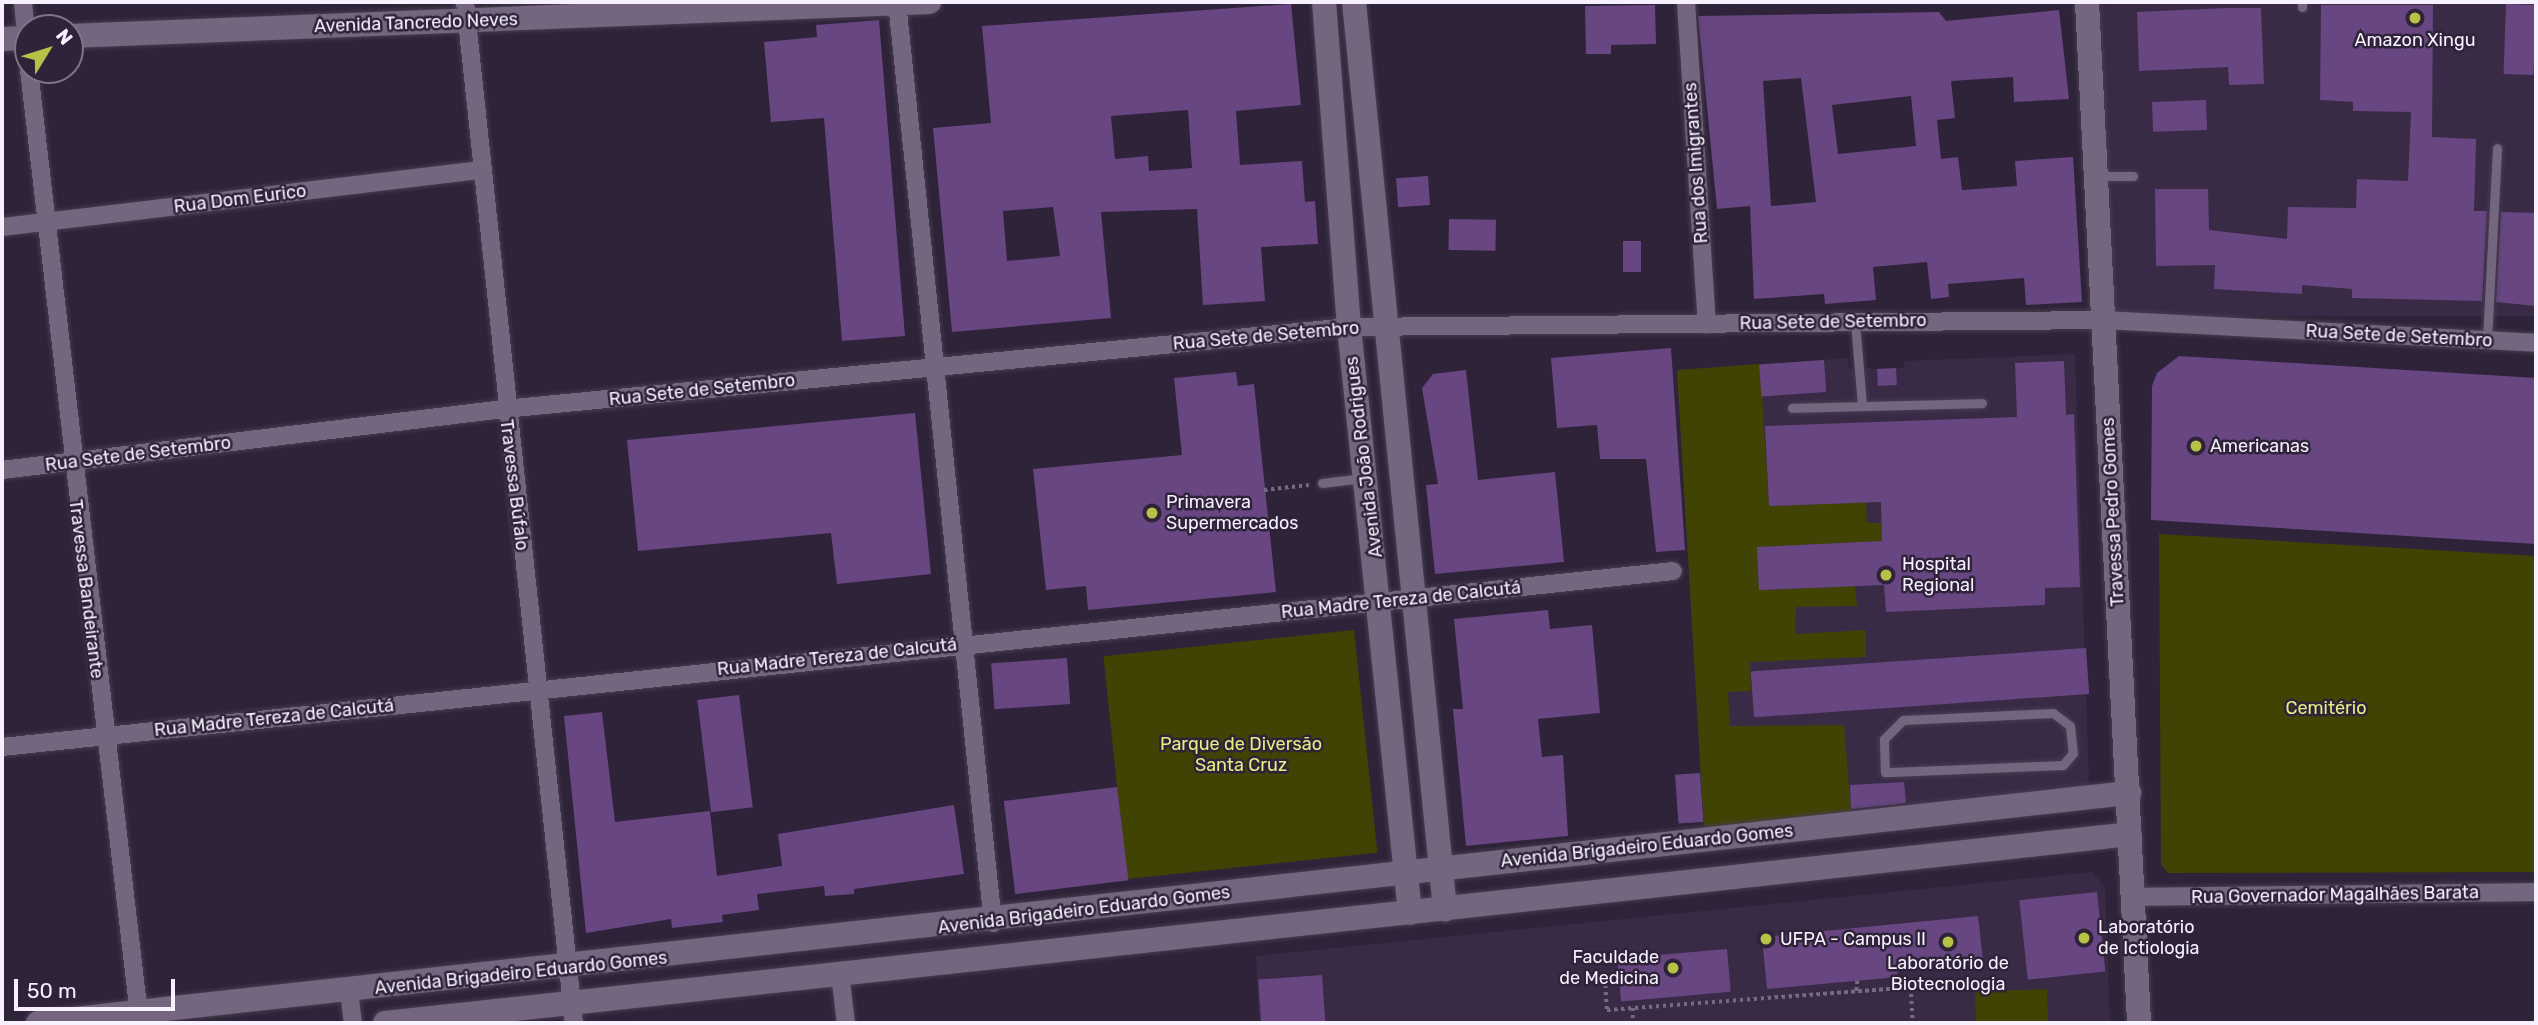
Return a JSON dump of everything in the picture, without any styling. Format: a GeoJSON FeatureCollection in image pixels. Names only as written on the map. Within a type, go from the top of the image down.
{"type":"FeatureCollection","features":[{"type":"Feature","properties":{"kind":"street","name":"Avenida Tancredo Neves"},"geometry":{"type":"LineString","coordinates":[[84,35],[465,12],[929,2]]}},
{"type":"Feature","properties":{"kind":"street","name":"Avenida João Rodrigues"},"geometry":{"type":"LineString","coordinates":[[1324,2],[1349,327],[1381,602],[1410,913]]}},
{"type":"Feature","properties":{"kind":"street","name":"Avenida João Rodrigues"},"geometry":{"type":"LineString","coordinates":[[1354,2],[1445,909]]}},
{"type":"Feature","properties":{"kind":"street","name":"Rua dos Imigrantes"},"geometry":{"type":"LineString","coordinates":[[1686,2],[1707,324]]}},
{"type":"Feature","properties":{"kind":"street","name":"Travessa Pedro Gomes"},"geometry":{"type":"LineString","coordinates":[[2087,2],[2139,1023]]}},
{"type":"Feature","properties":{"kind":"street"},"geometry":{"type":"LineString","coordinates":[[897,3],[993,923]]}},
{"type":"Feature","properties":{"kind":"street","name":"Travessa Búfalo"},"geometry":{"type":"LineString","coordinates":[[465,12],[478,170],[539,690],[573,1012]]}},
{"type":"Feature","properties":{"kind":"street","name":"Travessa Bandeirante"},"geometry":{"type":"LineString","coordinates":[[31,84],[70,462],[139,1018]]}},
{"type":"Feature","properties":{"kind":"street","name":"Rua Dom Eurico"},"geometry":{"type":"LineString","coordinates":[[2,227],[478,170]]}},
{"type":"Feature","properties":{"kind":"street","name":"Rua Sete de Setembro"},"geometry":{"type":"LineString","coordinates":[[2,470],[505,409],[1349,327],[2103,320],[2536,343]]}},
{"type":"Feature","properties":{"kind":"street","name":"Rua Madre Tereza de Calcutá"},"geometry":{"type":"LineString","coordinates":[[2,747],[964,643],[1673,571]]}},
{"type":"Feature","properties":{"kind":"street","name":"Avenida Brigadeiro Eduardo Gomes"},"geometry":{"type":"LineString","coordinates":[[38,1023],[139,1018],[490,975],[993,923],[1175,898],[1606,851],[1888,813],[2129,793]]}},
{"type":"Feature","properties":{"kind":"street"},"geometry":{"type":"LineString","coordinates":[[1400,803],[1434,802]]}},
{"type":"Feature","properties":{"kind":"street","name":"Avenida Brigadeiro Eduardo Gomes"},"geometry":{"type":"LineString","coordinates":[[385,1023],[495,1009],[573,1012],[850,973],[2130,834]]}},
{"type":"Feature","properties":{"kind":"street"},"geometry":{"type":"LineString","coordinates":[[1606,851],[1609,891]]}},
{"type":"Feature","properties":{"kind":"street","name":"Rua Governador Magalhães Barata"},"geometry":{"type":"LineString","coordinates":[[2133,897],[2536,892]]}},
{"type":"Feature","properties":{"kind":"street"},"geometry":{"type":"LineString","coordinates":[[1175,898],[1175,938]]}},
{"type":"Feature","properties":{"kind":"street"},"geometry":{"type":"LineString","coordinates":[[846,1023],[855,938]]}},
{"type":"Feature","properties":{"kind":"street"},"geometry":{"type":"LineString","coordinates":[[490,975],[495,1009]]}},
{"type":"Feature","properties":{"kind":"street"},"geometry":{"type":"LineString","coordinates":[[349,991],[353,1023]]}},
{"type":"Feature","properties":{"kind":"lane"},"geometry":{"type":"LineString","coordinates":[[2487,341],[2497,148]]}},
{"type":"Feature","properties":{"kind":"lane"},"geometry":{"type":"LineString","coordinates":[[2096,176],[2133,176]]}},
{"type":"Feature","properties":{"kind":"lane"},"geometry":{"type":"LineString","coordinates":[[1855,322],[1862,407]]}},
{"type":"Feature","properties":{"kind":"lane"},"geometry":{"type":"LineString","coordinates":[[1792,408],[1982,403]]}},
{"type":"Feature","properties":{"kind":"lane"},"geometry":{"type":"LineString","coordinates":[[1322,483],[1366,478]]}},
{"type":"Feature","properties":{"kind":"lane"},"geometry":{"type":"LineString","coordinates":[[1885,772],[2063,765],[2073,753],[2070,726],[2053,713],[1903,720],[1884,739],[1885,772],[1886,783]]}},
{"type":"Feature","properties":{"kind":"path"},"geometry":{"type":"LineString","coordinates":[[1264,491],[1322,483]]}},
{"type":"Feature","properties":{"kind":"path"},"geometry":{"type":"LineString","coordinates":[[1619,977],[1605,978],[1607,1010],[1911,987],[1913,1023]]}},
{"type":"Feature","properties":{"kind":"path"},"geometry":{"type":"LineString","coordinates":[[1856,991],[1857,981]]}},
{"type":"Feature","properties":{"kind":"path"},"geometry":{"type":"LineString","coordinates":[[1633,1008],[1633,1023]]}},
{"type":"Feature","properties":{"kind":"shaded area"},"geometry":{"type":"Polygon","coordinates":[[[2092,2],[2536,2],[2536,316],[2092,316],[2092,2]]]}},
{"type":"Feature","properties":{"kind":"shaded area","name":"Hospital Regional"},"geometry":{"type":"Polygon","coordinates":[[[2075,354],[2089,786],[1704,828],[1677,370],[1848,358],[1849,369],[1904,368],[1904,361],[2075,354]]]}},
{"type":"Feature","properties":{"kind":"shaded area","name":"UFPA - Campus II"},"geometry":{"type":"Polygon","coordinates":[[[2092,872],[2105,887],[2110,1023],[1259,1023],[1256,956],[2092,872]]]}},
{"type":"Feature","properties":{"kind":"green space"},"geometry":{"type":"Polygon","coordinates":[[[1760,364],[1769,506],[1866,502],[1867,523],[1881,523],[1882,541],[1757,547],[1759,590],[1855,586],[1857,606],[1796,607],[1795,634],[1866,630],[1866,657],[1750,662],[1751,691],[1728,692],[1730,726],[1844,725],[1851,811],[1704,828],[1677,370],[1760,364]]]}},
{"type":"Feature","properties":{"kind":"green space","name":"Cemitério"},"geometry":{"type":"Polygon","coordinates":[[[2159,534],[2536,556],[2536,872],[2168,873],[2161,864],[2159,534]]]}},
{"type":"Feature","properties":{"kind":"green space","name":"Parque de Diversão Santa Cruz"},"geometry":{"type":"Polygon","coordinates":[[[1354,630],[1377,853],[1127,879],[1103,656],[1354,630]]]}},
{"type":"Feature","properties":{"kind":"green space"},"geometry":{"type":"Polygon","coordinates":[[[2047,989],[2048,1023],[1976,1023],[1975,992],[2047,989]]]}},
{"type":"Feature","properties":{"kind":"building"},"geometry":{"type":"Polygon","coordinates":[[[1291,4],[1301,105],[1236,111],[1240,165],[1302,161],[1305,202],[1315,201],[1318,244],[1261,247],[1265,301],[1203,305],[1197,209],[1101,212],[1111,318],[952,332],[933,128],[991,123],[982,26],[1291,4]],[[1188,110],[1111,116],[1115,159],[1148,156],[1149,171],[1192,168],[1188,110]],[[1053,207],[1003,211],[1007,261],[1060,256],[1053,207]]]}},
{"type":"Feature","properties":{"kind":"building"},"geometry":{"type":"Polygon","coordinates":[[[2506,4],[2536,5],[2534,75],[2504,74],[2506,4]]]}},
{"type":"Feature","properties":{"kind":"building"},"geometry":{"type":"Polygon","coordinates":[[[1655,5],[1656,44],[1611,45],[1611,54],[1586,54],[1585,6],[1655,5]]]}},
{"type":"Feature","properties":{"kind":"building"},"geometry":{"type":"Polygon","coordinates":[[[2321,5],[2433,5],[2432,137],[2476,139],[2474,211],[2487,211],[2482,301],[2352,298],[2352,289],[2302,285],[2302,294],[2214,289],[2215,265],[2156,266],[2155,189],[2208,189],[2209,230],[2287,239],[2288,207],[2356,208],[2357,179],[2408,181],[2411,112],[2353,111],[2353,102],[2320,100],[2321,5]]]}},
{"type":"Feature","properties":{"kind":"building"},"geometry":{"type":"Polygon","coordinates":[[[2261,8],[2264,84],[2229,85],[2228,67],[2139,71],[2137,12],[2261,8]]]}},
{"type":"Feature","properties":{"kind":"building"},"geometry":{"type":"Polygon","coordinates":[[[2059,10],[2069,99],[2014,102],[2013,77],[1951,81],[1955,118],[1937,120],[1941,159],[1958,157],[1962,190],[2017,186],[2015,161],[2073,157],[2082,302],[2026,305],[2024,278],[1948,284],[1949,297],[1931,299],[1927,262],[1873,267],[1876,300],[1825,304],[1824,294],[1754,299],[1750,206],[1717,209],[1698,16],[1939,12],[1946,21],[2059,10]],[[1801,78],[1763,81],[1771,206],[1816,202],[1801,78]],[[1911,96],[1832,105],[1838,154],[1916,146],[1911,96]]]}},
{"type":"Feature","properties":{"kind":"building"},"geometry":{"type":"Polygon","coordinates":[[[879,20],[905,336],[842,341],[824,118],[771,122],[764,42],[817,37],[816,25],[879,20]]]}},
{"type":"Feature","properties":{"kind":"building"},"geometry":{"type":"Polygon","coordinates":[[[2206,100],[2207,130],[2153,132],[2152,102],[2206,100]]]}},
{"type":"Feature","properties":{"kind":"building"},"geometry":{"type":"Polygon","coordinates":[[[1428,176],[1430,205],[1398,207],[1396,178],[1428,176]]]}},
{"type":"Feature","properties":{"kind":"building"},"geometry":{"type":"Polygon","coordinates":[[[2501,212],[2536,213],[2536,306],[2496,302],[2501,212]]]}},
{"type":"Feature","properties":{"kind":"building"},"geometry":{"type":"Polygon","coordinates":[[[1449,219],[1496,220],[1495,251],[1448,250],[1449,219]]]}},
{"type":"Feature","properties":{"kind":"building"},"geometry":{"type":"Polygon","coordinates":[[[1623,241],[1641,241],[1641,272],[1623,272],[1623,241]]]}},
{"type":"Feature","properties":{"kind":"building"},"geometry":{"type":"Polygon","coordinates":[[[1671,348],[1685,550],[1656,552],[1646,459],[1600,459],[1597,425],[1557,428],[1551,358],[1671,348]]]}},
{"type":"Feature","properties":{"kind":"building"},"geometry":{"type":"Polygon","coordinates":[[[2179,356],[2536,378],[2536,544],[2151,520],[2152,386],[2157,373],[2179,356]]]}},
{"type":"Feature","properties":{"kind":"building"},"geometry":{"type":"Polygon","coordinates":[[[1824,360],[1826,392],[1761,396],[1759,365],[1824,360]]]}},
{"type":"Feature","properties":{"kind":"building"},"geometry":{"type":"Polygon","coordinates":[[[2064,361],[2066,415],[2074,414],[2080,587],[2045,588],[2045,605],[1886,612],[1884,585],[1759,590],[1757,547],[1882,541],[1881,502],[1769,506],[1765,426],[2017,417],[2015,363],[2064,361]]]}},
{"type":"Feature","properties":{"kind":"building"},"geometry":{"type":"Polygon","coordinates":[[[1896,368],[1897,385],[1878,386],[1877,369],[1896,368]]]}},
{"type":"Feature","properties":{"kind":"building"},"geometry":{"type":"Polygon","coordinates":[[[1466,370],[1478,480],[1555,472],[1564,562],[1435,574],[1426,485],[1438,484],[1422,388],[1433,374],[1466,370]]]}},
{"type":"Feature","properties":{"kind":"building","name":"Primavera Supermercados"},"geometry":{"type":"Polygon","coordinates":[[[1236,372],[1238,386],[1254,384],[1276,592],[1088,610],[1086,586],[1046,590],[1033,469],[1182,455],[1174,378],[1236,372]]]}},
{"type":"Feature","properties":{"kind":"building"},"geometry":{"type":"Polygon","coordinates":[[[915,413],[931,574],[837,584],[831,533],[638,551],[627,440],[915,413]]]}},
{"type":"Feature","properties":{"kind":"building"},"geometry":{"type":"Polygon","coordinates":[[[1548,610],[1550,629],[1592,625],[1600,713],[1538,719],[1542,757],[1563,755],[1568,836],[1466,846],[1453,709],[1463,709],[1454,619],[1548,610]]]}},
{"type":"Feature","properties":{"kind":"building"},"geometry":{"type":"Polygon","coordinates":[[[2086,648],[2089,694],[1754,717],[1751,671],[2086,648]]]}},
{"type":"Feature","properties":{"kind":"building"},"geometry":{"type":"Polygon","coordinates":[[[1067,658],[1070,704],[994,709],[991,663],[1067,658]]]}},
{"type":"Feature","properties":{"kind":"building"},"geometry":{"type":"Polygon","coordinates":[[[739,695],[753,807],[711,812],[697,700],[739,695]]]}},
{"type":"Feature","properties":{"kind":"building"},"geometry":{"type":"Polygon","coordinates":[[[602,712],[615,822],[710,811],[717,876],[782,866],[778,834],[954,805],[964,874],[854,889],[854,894],[825,896],[824,886],[757,894],[759,910],[722,915],[723,922],[672,928],[671,919],[586,933],[564,716],[602,712]]]}},
{"type":"Feature","properties":{"kind":"building"},"geometry":{"type":"Polygon","coordinates":[[[1700,773],[1703,822],[1678,824],[1675,775],[1700,773]]]}},
{"type":"Feature","properties":{"kind":"building"},"geometry":{"type":"Polygon","coordinates":[[[1904,782],[1906,803],[1851,809],[1850,785],[1904,782]]]}},
{"type":"Feature","properties":{"kind":"building"},"geometry":{"type":"Polygon","coordinates":[[[1117,787],[1128,880],[1015,894],[1004,801],[1117,787]]]}},
{"type":"Feature","properties":{"kind":"building","name":"Laboratório de Ictiologia"},"geometry":{"type":"Polygon","coordinates":[[[2097,892],[2105,972],[2028,980],[2019,900],[2097,892]]]}},
{"type":"Feature","properties":{"kind":"building"},"geometry":{"type":"Polygon","coordinates":[[[1978,916],[1983,960],[1897,969],[1898,977],[1767,989],[1762,937],[1978,916]]]}},
{"type":"Feature","properties":{"kind":"building","name":"Faculdade de Medicina"},"geometry":{"type":"Polygon","coordinates":[[[1727,949],[1731,992],[1621,1001],[1617,959],[1727,949]]]}},
{"type":"Feature","properties":{"kind":"building"},"geometry":{"type":"Polygon","coordinates":[[[1322,975],[1325,1023],[1261,1023],[1258,979],[1322,975]]]}},
{"type":"Feature","properties":{"kind":"place","name":"Amazon Xingu"},"geometry":{"type":"Point","coordinates":[2415,18]}},
{"type":"Feature","properties":{"kind":"place","name":"Americanas"},"geometry":{"type":"Point","coordinates":[2196,446]}},
{"type":"Feature","properties":{"kind":"place","name":"Primavera Supermercados"},"geometry":{"type":"Point","coordinates":[1152,513]}},
{"type":"Feature","properties":{"kind":"place","name":"Hospital Regional"},"geometry":{"type":"Point","coordinates":[1886,575]}},
{"type":"Feature","properties":{"kind":"place","name":"Laboratório de Ictiologia"},"geometry":{"type":"Point","coordinates":[2084,938]}},
{"type":"Feature","properties":{"kind":"place","name":"UFPA - Campus II"},"geometry":{"type":"Point","coordinates":[1766,939]}},
{"type":"Feature","properties":{"kind":"place","name":"Laboratório de Biotecnologia"},"geometry":{"type":"Point","coordinates":[1948,942]}},
{"type":"Feature","properties":{"kind":"place","name":"Faculdade de Medicina"},"geometry":{"type":"Point","coordinates":[1673,968]}}]}
